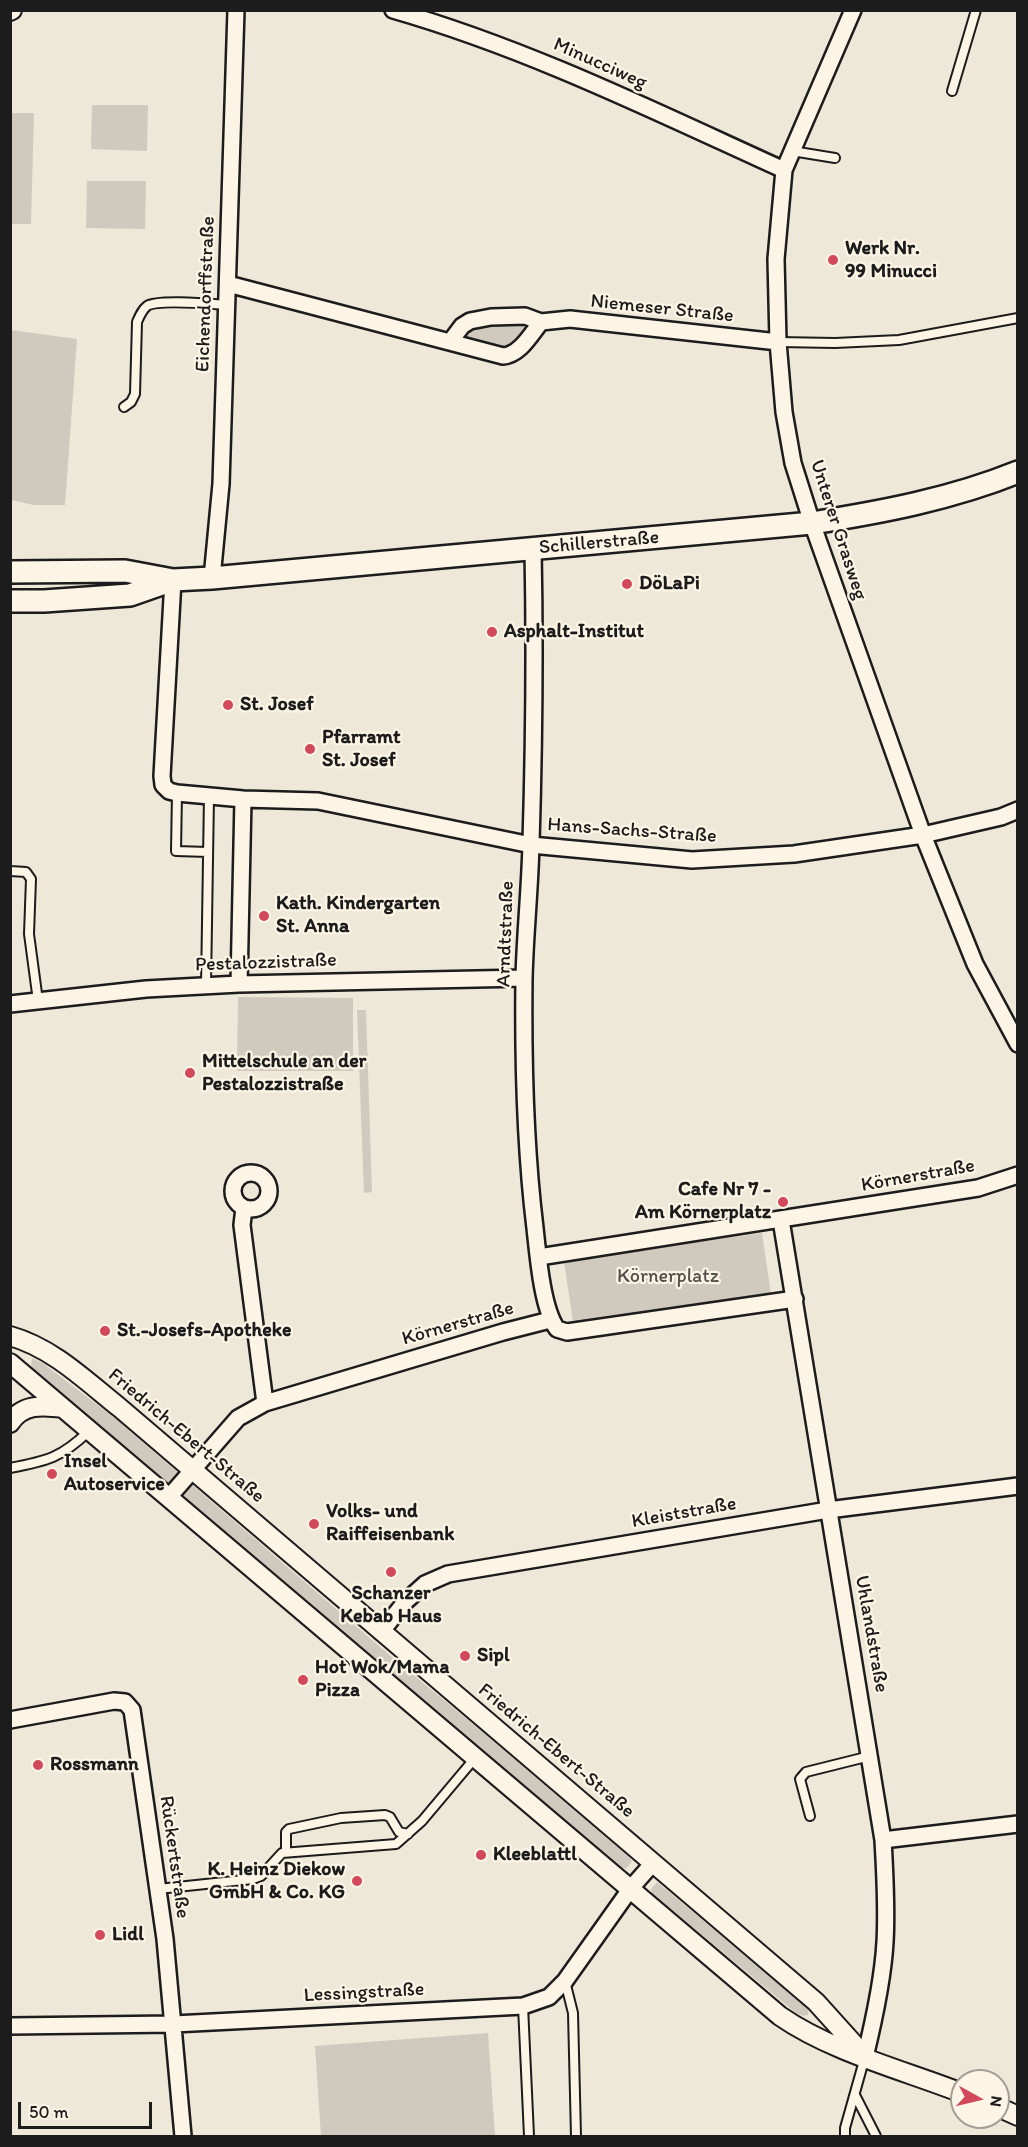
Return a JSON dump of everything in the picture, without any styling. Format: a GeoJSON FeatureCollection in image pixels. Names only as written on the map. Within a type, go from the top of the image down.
{"type":"FeatureCollection","features":[{"type":"Feature","properties":{"kind":"main road","name":"Schillerstraße"},"geometry":{"type":"LineString","coordinates":[[10,572],[125,571],[173,580],[212,578],[812,523],[880,512],[933,500],[980,487],[1017,472]]}},
{"type":"Feature","properties":{"kind":"main road","name":"Schillerstraße"},"geometry":{"type":"LineString","coordinates":[[10,601],[130,595],[173,580]]}},
{"type":"Feature","properties":{"kind":"street","name":"Eichendorffstraße"},"geometry":{"type":"LineString","coordinates":[[212,578],[220,483],[236,10]]}},
{"type":"Feature","properties":{"kind":"street","name":"Minucciweg"},"geometry":{"type":"LineString","coordinates":[[393,10],[536,58],[783,170]]}},
{"type":"Feature","properties":{"kind":"street","name":"Unterer Grasweg"},"geometry":{"type":"LineString","coordinates":[[853,10],[783,170],[776,259],[778,342],[784,412],[793,463],[812,523],[923,835],[975,964],[1017,1044]]}},
{"type":"Feature","properties":{"kind":"street"},"geometry":{"type":"LineString","coordinates":[[228,284],[503,357],[519,349],[541,322]]}},
{"type":"Feature","properties":{"kind":"street","name":"Niemeser Straße"},"geometry":{"type":"LineString","coordinates":[[450,342],[462,326],[470,321],[491,317],[525,316],[541,322],[570,320],[778,342]]}},
{"type":"Feature","properties":{"kind":"street","name":"Arndtstraße"},"geometry":{"type":"LineString","coordinates":[[533,549],[535,677],[531,845],[524,978],[524,1072],[531,1193],[550,1320]]}},
{"type":"Feature","properties":{"kind":"street"},"geometry":{"type":"LineString","coordinates":[[173,580],[163,785],[169,791],[177,794],[243,799],[239,984]]}},
{"type":"Feature","properties":{"kind":"street","name":"Hans-Sachs-Straße"},"geometry":{"type":"LineString","coordinates":[[243,799],[318,801],[531,845],[692,860],[794,854],[923,835],[1001,817],[1017,810]]}},
{"type":"Feature","properties":{"kind":"street","name":"Pestalozzistraße"},"geometry":{"type":"LineString","coordinates":[[10,1004],[146,990],[239,984],[524,978]]}},
{"type":"Feature","properties":{"kind":"street","name":"Körnerstraße"},"geometry":{"type":"LineString","coordinates":[[539,1257],[978,1188],[1017,1174]]}},
{"type":"Feature","properties":{"kind":"street"},"geometry":{"type":"LineString","coordinates":[[244,1208],[242,1225],[265,1403]]}},
{"type":"Feature","properties":{"kind":"street","name":"Uhlandstraße"},"geometry":{"type":"LineString","coordinates":[[781,1220],[883,1840],[886,1894],[885,1944],[865,2057]]}},
{"type":"Feature","properties":{"kind":"street"},"geometry":{"type":"LineString","coordinates":[[550,1320],[557,1329],[567,1332],[795,1299]]}},
{"type":"Feature","properties":{"kind":"street","name":"Körnerstraße"},"geometry":{"type":"LineString","coordinates":[[169,1497],[238,1418],[265,1403],[550,1320]]}},
{"type":"Feature","properties":{"kind":"street","name":"Friedrich-Ebert-Straße"},"geometry":{"type":"LineString","coordinates":[[10,1336],[25,1340],[64,1363],[120,1408],[816,2002],[865,2057]]}},
{"type":"Feature","properties":{"kind":"street","name":"Friedrich-Ebert-Straße"},"geometry":{"type":"LineString","coordinates":[[10,1363],[780,2016],[797,2028],[817,2037],[950,2089]]}},
{"type":"Feature","properties":{"kind":"street"},"geometry":{"type":"LineString","coordinates":[[10,1423],[17,1413],[27,1408],[44,1405],[63,1408]]}},
{"type":"Feature","properties":{"kind":"street","name":"Kleiststraße"},"geometry":{"type":"LineString","coordinates":[[381,1632],[406,1601],[425,1584],[448,1574],[828,1510],[1017,1486]]}},
{"type":"Feature","properties":{"kind":"street","name":"Rückertstraße"},"geometry":{"type":"LineString","coordinates":[[10,1720],[114,1701],[125,1702],[132,1710],[158,1889],[174,2024],[183,2136]]}},
{"type":"Feature","properties":{"kind":"street"},"geometry":{"type":"LineString","coordinates":[[883,1840],[1017,1824]]}},
{"type":"Feature","properties":{"kind":"street","name":"Lessingstraße"},"geometry":{"type":"LineString","coordinates":[[10,2026],[174,2024],[523,2006],[549,1997],[565,1981],[631,1888],[652,1863]]}},
{"type":"Feature","properties":{"kind":"lane"},"geometry":{"type":"LineString","coordinates":[[952,91],[976,10]]}},
{"type":"Feature","properties":{"kind":"lane"},"geometry":{"type":"LineString","coordinates":[[792,151],[835,158]]}},
{"type":"Feature","properties":{"kind":"lane"},"geometry":{"type":"LineString","coordinates":[[124,407],[131,402],[135,394],[137,322],[141,312],[149,305],[164,303],[227,305]]}},
{"type":"Feature","properties":{"kind":"lane"},"geometry":{"type":"LineString","coordinates":[[778,342],[835,343],[899,340],[1017,318]]}},
{"type":"Feature","properties":{"kind":"lane"},"geometry":{"type":"LineString","coordinates":[[177,794],[176,851],[208,852]]}},
{"type":"Feature","properties":{"kind":"lane"},"geometry":{"type":"LineString","coordinates":[[206,986],[209,796]]}},
{"type":"Feature","properties":{"kind":"lane"},"geometry":{"type":"LineString","coordinates":[[10,871],[26,872],[31,879],[29,934],[38,1001]]}},
{"type":"Feature","properties":{"kind":"lane"},"geometry":{"type":"LineString","coordinates":[[10,1468],[35,1464],[58,1456],[90,1430]]}},
{"type":"Feature","properties":{"kind":"lane"},"geometry":{"type":"LineString","coordinates":[[810,1816],[800,1779],[806,1772],[870,1756]]}},
{"type":"Feature","properties":{"kind":"lane"},"geometry":{"type":"LineString","coordinates":[[158,1889],[253,1879],[261,1876],[277,1856],[286,1852],[396,1844],[422,1821],[476,1757]]}},
{"type":"Feature","properties":{"kind":"lane"},"geometry":{"type":"LineString","coordinates":[[286,1852],[286,1832],[290,1829],[341,1818],[386,1815],[390,1817],[399,1832],[408,1834]]}},
{"type":"Feature","properties":{"kind":"lane"},"geometry":{"type":"LineString","coordinates":[[565,1981],[573,2013],[576,2136]]}},
{"type":"Feature","properties":{"kind":"lane"},"geometry":{"type":"LineString","coordinates":[[523,2006],[529,2136]]}},
{"type":"Feature","properties":{"kind":"lane"},"geometry":{"type":"LineString","coordinates":[[845,2136],[845,2128],[865,2057]]}},
{"type":"Feature","properties":{"kind":"lane"},"geometry":{"type":"LineString","coordinates":[[855,2095],[876,2136]]}},
{"type":"Feature","properties":{"kind":"green space"},"geometry":{"type":"Polygon","coordinates":[[[92,105],[148,105],[147,151],[91,149],[92,105]]]}},
{"type":"Feature","properties":{"kind":"green space"},"geometry":{"type":"Polygon","coordinates":[[[11,113],[34,113],[31,224],[11,224],[11,113]]]}},
{"type":"Feature","properties":{"kind":"green space"},"geometry":{"type":"Polygon","coordinates":[[[87,181],[146,181],[145,229],[86,228],[87,181]]]}},
{"type":"Feature","properties":{"kind":"green space"},"geometry":{"type":"Polygon","coordinates":[[[521,323],[524,325],[520,336],[504,350],[467,339],[466,335],[476,326],[521,323]]]}},
{"type":"Feature","properties":{"kind":"green space"},"geometry":{"type":"Polygon","coordinates":[[[11,330],[77,339],[65,505],[34,505],[11,500],[11,330]]]}},
{"type":"Feature","properties":{"kind":"green space"},"geometry":{"type":"Polygon","coordinates":[[[238,997],[353,998],[353,1071],[237,1071],[238,997]]]}},
{"type":"Feature","properties":{"kind":"green space"},"geometry":{"type":"Polygon","coordinates":[[[357,1010],[366,1010],[372,1192],[364,1193],[357,1010]]]}},
{"type":"Feature","properties":{"kind":"green space","name":"Körnerplatz"},"geometry":{"type":"Polygon","coordinates":[[[762,1233],[771,1294],[573,1322],[564,1261],[762,1233]]]}},
{"type":"Feature","properties":{"kind":"green space"},"geometry":{"type":"Polygon","coordinates":[[[32,1358],[44,1364],[117,1420],[630,1858],[632,1861],[627,1868],[622,1868],[337,1629],[31,1367],[32,1358]]]}},
{"type":"Feature","properties":{"kind":"green space"},"geometry":{"type":"Polygon","coordinates":[[[657,1882],[809,2009],[808,2015],[803,2016],[796,2013],[652,1893],[651,1889],[657,1882]]]}},
{"type":"Feature","properties":{"kind":"green space"},"geometry":{"type":"Polygon","coordinates":[[[488,2033],[495,2136],[321,2136],[315,2046],[488,2033]]]}},
{"type":"Feature","properties":{"kind":"place","name":"Werk Nr. 99 Minucci"},"geometry":{"type":"Point","coordinates":[833,260]}},
{"type":"Feature","properties":{"kind":"place","name":"DöLaPi"},"geometry":{"type":"Point","coordinates":[627,584]}},
{"type":"Feature","properties":{"kind":"place","name":"Asphalt-Institut"},"geometry":{"type":"Point","coordinates":[492,632]}},
{"type":"Feature","properties":{"kind":"place","name":"St. Josef"},"geometry":{"type":"Point","coordinates":[228,705]}},
{"type":"Feature","properties":{"kind":"place","name":"Pfarramt St. Josef"},"geometry":{"type":"Point","coordinates":[310,749]}},
{"type":"Feature","properties":{"kind":"place","name":"Kath. Kindergarten St. Anna"},"geometry":{"type":"Point","coordinates":[264,916]}},
{"type":"Feature","properties":{"kind":"place","name":"Mittelschule an der Pestalozzistraße"},"geometry":{"type":"Point","coordinates":[190,1073]}},
{"type":"Feature","properties":{"kind":"place","name":"Cafe Nr 7 - Am Körnerplatz"},"geometry":{"type":"Point","coordinates":[783,1202]}},
{"type":"Feature","properties":{"kind":"place","name":"St.-Josefs-Apotheke"},"geometry":{"type":"Point","coordinates":[105,1331]}},
{"type":"Feature","properties":{"kind":"place","name":"Insel Autoservice"},"geometry":{"type":"Point","coordinates":[52,1474]}},
{"type":"Feature","properties":{"kind":"place","name":"Volks- und Raiffeisenbank"},"geometry":{"type":"Point","coordinates":[314,1524]}},
{"type":"Feature","properties":{"kind":"place","name":"Schanzer Kebab Haus"},"geometry":{"type":"Point","coordinates":[391,1572]}},
{"type":"Feature","properties":{"kind":"place","name":"Sipl"},"geometry":{"type":"Point","coordinates":[465,1656]}},
{"type":"Feature","properties":{"kind":"place","name":"Hot Wok/Mama Pizza"},"geometry":{"type":"Point","coordinates":[303,1680]}},
{"type":"Feature","properties":{"kind":"place","name":"Rossmann"},"geometry":{"type":"Point","coordinates":[38,1765]}},
{"type":"Feature","properties":{"kind":"place","name":"Kleeblattl"},"geometry":{"type":"Point","coordinates":[481,1855]}},
{"type":"Feature","properties":{"kind":"place","name":"K. Heinz Diekow GmbH & Co. KG"},"geometry":{"type":"Point","coordinates":[357,1881]}},
{"type":"Feature","properties":{"kind":"place","name":"Lidl"},"geometry":{"type":"Point","coordinates":[100,1935]}}]}
